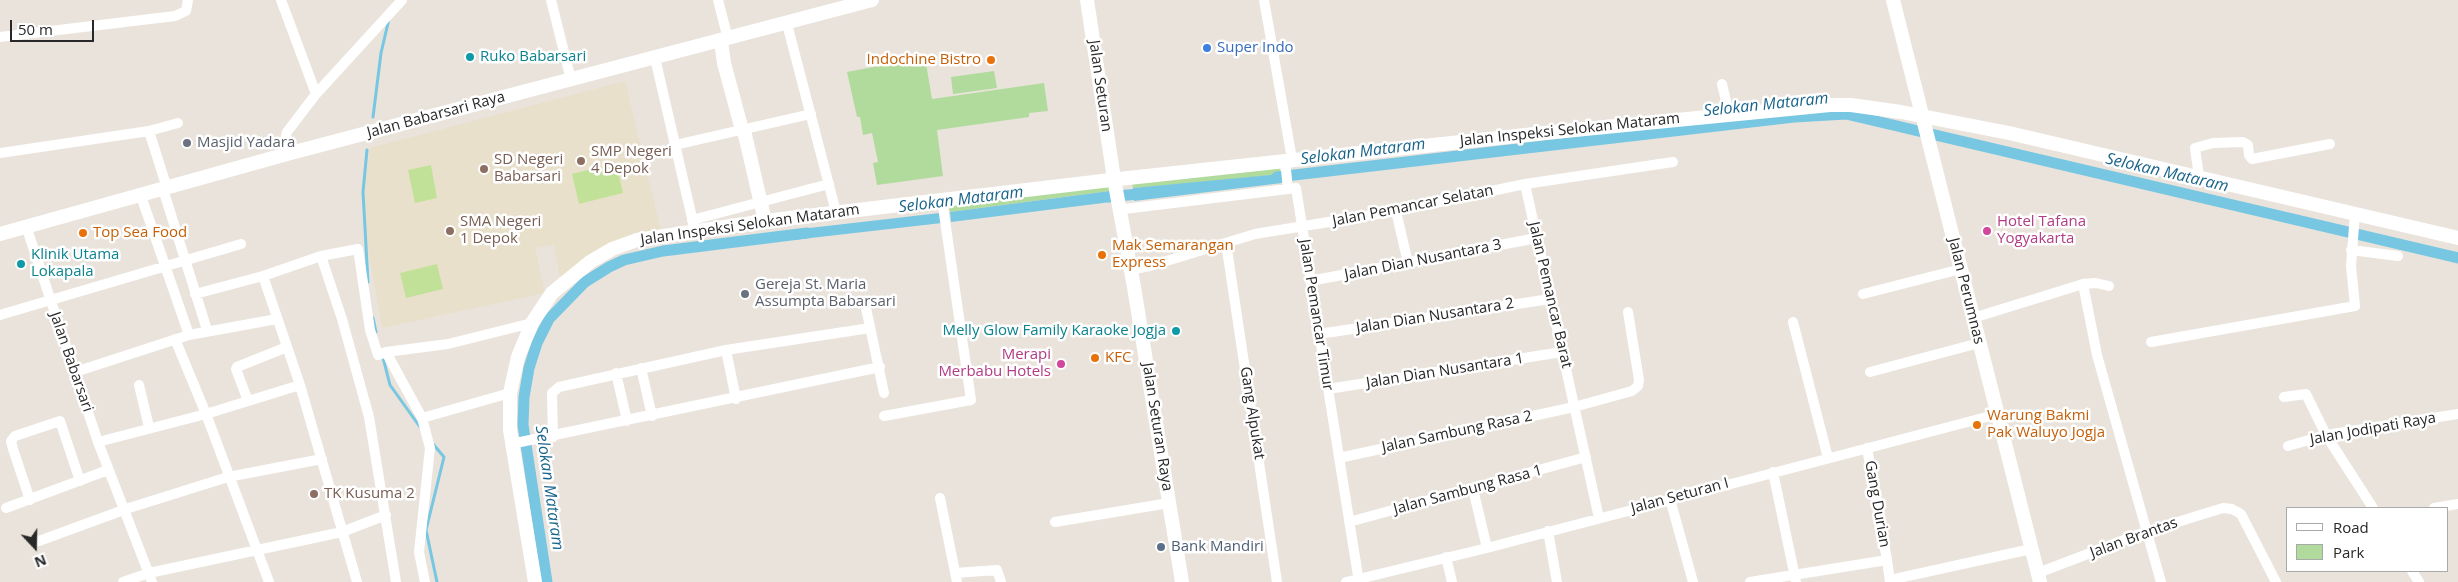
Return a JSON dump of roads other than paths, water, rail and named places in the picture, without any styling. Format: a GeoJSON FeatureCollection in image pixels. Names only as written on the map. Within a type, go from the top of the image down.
{"type":"FeatureCollection","features":[{"type":"Feature","properties":{"kind":"main road","name":"Jalan Babarsari Raya"},"geometry":{"type":"LineString","coordinates":[[0,234],[142,196],[287,154],[787,24],[872,0]]}},
{"type":"Feature","properties":{"kind":"main road","name":"Jalan Seturan"},"geometry":{"type":"LineString","coordinates":[[1087,0],[1116,181]]}},
{"type":"Feature","properties":{"kind":"main road","name":"Jalan Perumnas"},"geometry":{"type":"LineString","coordinates":[[1893,0],[2039,577]]}},
{"type":"Feature","properties":{"kind":"main road"},"geometry":{"type":"LineString","coordinates":[[724,40],[765,221]]}},
{"type":"Feature","properties":{"kind":"main road","name":"Jalan Inspeksi Selokan Mataram"},"geometry":{"type":"LineString","coordinates":[[535,582],[514,443],[510,393],[518,358],[532,323],[552,293],[579,269],[601,255],[637,240],[694,225],[765,221],[836,212],[943,205],[1116,181],[1729,114],[1798,107],[1850,105],[1924,122],[2199,177],[2354,220],[2458,238]]}},
{"type":"Feature","properties":{"kind":"main road","name":"Jalan Seturan Raya"},"geometry":{"type":"LineString","coordinates":[[1116,181],[1122,206],[1182,582]]}},
{"type":"Feature","properties":{"kind":"street"},"geometry":{"type":"LineString","coordinates":[[0,37],[175,16],[186,11],[188,0]]}},
{"type":"Feature","properties":{"kind":"street"},"geometry":{"type":"LineString","coordinates":[[280,0],[316,94]]}},
{"type":"Feature","properties":{"kind":"street"},"geometry":{"type":"LineString","coordinates":[[287,154],[284,144],[287,132],[316,94],[402,0]]}},
{"type":"Feature","properties":{"kind":"street"},"geometry":{"type":"LineString","coordinates":[[551,0],[570,80]]}},
{"type":"Feature","properties":{"kind":"street"},"geometry":{"type":"LineString","coordinates":[[718,0],[724,40]]}},
{"type":"Feature","properties":{"kind":"street"},"geometry":{"type":"LineString","coordinates":[[1264,0],[1288,163],[1287,187]]}},
{"type":"Feature","properties":{"kind":"street"},"geometry":{"type":"LineString","coordinates":[[787,24],[836,212]]}},
{"type":"Feature","properties":{"kind":"street"},"geometry":{"type":"LineString","coordinates":[[655,58],[694,225],[761,202],[829,184]]}},
{"type":"Feature","properties":{"kind":"street"},"geometry":{"type":"LineString","coordinates":[[1722,84],[1729,114]]}},
{"type":"Feature","properties":{"kind":"street"},"geometry":{"type":"LineString","coordinates":[[675,145],[744,131],[811,114]]}},
{"type":"Feature","properties":{"kind":"street"},"geometry":{"type":"LineString","coordinates":[[0,153],[149,131],[178,123]]}},
{"type":"Feature","properties":{"kind":"street"},"geometry":{"type":"LineString","coordinates":[[149,131],[185,260],[207,330]]}},
{"type":"Feature","properties":{"kind":"street"},"geometry":{"type":"LineString","coordinates":[[2199,177],[2195,148],[2213,143],[2243,142],[2248,145],[2249,156],[2252,159],[2330,144]]}},
{"type":"Feature","properties":{"kind":"street","name":"Jalan Pemancar Selatan"},"geometry":{"type":"LineString","coordinates":[[1301,226],[1396,211],[1525,184],[1673,162]]}},
{"type":"Feature","properties":{"kind":"street","name":"Jalan Pemancar Barat"},"geometry":{"type":"LineString","coordinates":[[1525,184],[1599,518]]}},
{"type":"Feature","properties":{"kind":"street"},"geometry":{"type":"LineString","coordinates":[[1122,206],[1287,187],[1296,188],[1301,226]]}},
{"type":"Feature","properties":{"kind":"street"},"geometry":{"type":"LineString","coordinates":[[142,196],[189,335]]}},
{"type":"Feature","properties":{"kind":"street"},"geometry":{"type":"LineString","coordinates":[[884,416],[970,400],[943,205]]}},
{"type":"Feature","properties":{"kind":"street"},"geometry":{"type":"LineString","coordinates":[[1396,211],[1408,263]]}},
{"type":"Feature","properties":{"kind":"street"},"geometry":{"type":"LineString","coordinates":[[2151,342],[2355,306],[2351,247],[2354,220]]}},
{"type":"Feature","properties":{"kind":"street"},"geometry":{"type":"LineString","coordinates":[[0,315],[50,299],[26,226]]}},
{"type":"Feature","properties":{"kind":"street","name":"Jalan Pemancar Timur"},"geometry":{"type":"LineString","coordinates":[[1132,270],[1255,234],[1301,226],[1360,580]]}},
{"type":"Feature","properties":{"kind":"street","name":"Jalan Dian Nusantara 3"},"geometry":{"type":"LineString","coordinates":[[1310,281],[1537,238]]}},
{"type":"Feature","properties":{"kind":"street","name":"Gang Alpukat"},"geometry":{"type":"LineString","coordinates":[[1226,243],[1277,582]]}},
{"type":"Feature","properties":{"kind":"street","name":"Jalan Babarsari"},"geometry":{"type":"LineString","coordinates":[[151,578],[108,470],[50,299],[240,244]]}},
{"type":"Feature","properties":{"kind":"street"},"geometry":{"type":"LineString","coordinates":[[2351,247],[2398,256]]}},
{"type":"Feature","properties":{"kind":"street"},"geometry":{"type":"LineString","coordinates":[[195,294],[263,276],[321,256],[358,249],[370,330],[378,355],[386,352],[448,344],[532,323]]}},
{"type":"Feature","properties":{"kind":"street"},"geometry":{"type":"LineString","coordinates":[[321,256],[342,319],[369,417],[396,582]]}},
{"type":"Feature","properties":{"kind":"street"},"geometry":{"type":"LineString","coordinates":[[1863,294],[1961,269]]}},
{"type":"Feature","properties":{"kind":"street"},"geometry":{"type":"LineString","coordinates":[[263,276],[300,385],[356,582]]}},
{"type":"Feature","properties":{"kind":"street"},"geometry":{"type":"LineString","coordinates":[[1973,318],[2083,284],[2096,283],[2109,286]]}},
{"type":"Feature","properties":{"kind":"street"},"geometry":{"type":"LineString","coordinates":[[2083,284],[2097,355],[2145,532],[2161,582]]}},
{"type":"Feature","properties":{"kind":"street","name":"Jalan Dian Nusantara 2"},"geometry":{"type":"LineString","coordinates":[[1319,334],[1550,299]]}},
{"type":"Feature","properties":{"kind":"street"},"geometry":{"type":"LineString","coordinates":[[866,308],[884,393]]}},
{"type":"Feature","properties":{"kind":"street"},"geometry":{"type":"LineString","coordinates":[[1574,407],[1632,391],[1638,386],[1628,312]]}},
{"type":"Feature","properties":{"kind":"street"},"geometry":{"type":"LineString","coordinates":[[75,372],[207,330],[278,318]]}},
{"type":"Feature","properties":{"kind":"street"},"geometry":{"type":"LineString","coordinates":[[1794,322],[1828,458]]}},
{"type":"Feature","properties":{"kind":"street"},"geometry":{"type":"LineString","coordinates":[[548,437],[553,391],[558,387],[726,350],[870,328]]}},
{"type":"Feature","properties":{"kind":"street"},"geometry":{"type":"LineString","coordinates":[[175,339],[206,414],[228,477],[269,582]]}},
{"type":"Feature","properties":{"kind":"street"},"geometry":{"type":"LineString","coordinates":[[1870,372],[1979,342]]}},
{"type":"Feature","properties":{"kind":"street"},"geometry":{"type":"LineString","coordinates":[[248,401],[236,369],[237,366],[287,347]]}},
{"type":"Feature","properties":{"kind":"street"},"geometry":{"type":"LineString","coordinates":[[726,350],[736,399]]}},
{"type":"Feature","properties":{"kind":"street"},"geometry":{"type":"LineString","coordinates":[[386,352],[422,418],[430,455],[419,549],[425,582]]}},
{"type":"Feature","properties":{"kind":"street","name":"Jalan Dian Nusantara 1"},"geometry":{"type":"LineString","coordinates":[[1328,389],[1562,352]]}},
{"type":"Feature","properties":{"kind":"street"},"geometry":{"type":"LineString","coordinates":[[514,443],[736,399],[880,367]]}},
{"type":"Feature","properties":{"kind":"street"},"geometry":{"type":"LineString","coordinates":[[640,368],[652,416]]}},
{"type":"Feature","properties":{"kind":"street"},"geometry":{"type":"LineString","coordinates":[[616,373],[627,421]]}},
{"type":"Feature","properties":{"kind":"street"},"geometry":{"type":"LineString","coordinates":[[138,385],[149,427]]}},
{"type":"Feature","properties":{"kind":"street"},"geometry":{"type":"LineString","coordinates":[[98,442],[149,427],[206,414],[300,385]]}},
{"type":"Feature","properties":{"kind":"street"},"geometry":{"type":"LineString","coordinates":[[422,418],[510,393]]}},
{"type":"Feature","properties":{"kind":"street"},"geometry":{"type":"LineString","coordinates":[[2284,397],[2306,394],[2326,435],[2371,507]]}},
{"type":"Feature","properties":{"kind":"street","name":"Jalan Sambung Rasa 2"},"geometry":{"type":"LineString","coordinates":[[1339,458],[1574,407]]}},
{"type":"Feature","properties":{"kind":"street","name":"Jalan Seturan I"},"geometry":{"type":"LineString","coordinates":[[1360,580],[1998,414]]}},
{"type":"Feature","properties":{"kind":"street","name":"Jalan Jodipati Raya"},"geometry":{"type":"LineString","coordinates":[[2288,446],[2326,435],[2458,414]]}},
{"type":"Feature","properties":{"kind":"street"},"geometry":{"type":"LineString","coordinates":[[30,500],[11,441],[15,436],[60,421],[80,481]]}},
{"type":"Feature","properties":{"kind":"street","name":"Gang Durian"},"geometry":{"type":"LineString","coordinates":[[1867,448],[1890,581]]}},
{"type":"Feature","properties":{"kind":"street","name":"Jalan Sambung Rasa 1"},"geometry":{"type":"LineString","coordinates":[[1350,522],[1586,457]]}},
{"type":"Feature","properties":{"kind":"street"},"geometry":{"type":"LineString","coordinates":[[39,541],[123,510],[228,477],[322,459]]}},
{"type":"Feature","properties":{"kind":"street"},"geometry":{"type":"LineString","coordinates":[[6,508],[108,470]]}},
{"type":"Feature","properties":{"kind":"street"},"geometry":{"type":"LineString","coordinates":[[1774,472],[1795,578]]}},
{"type":"Feature","properties":{"kind":"street"},"geometry":{"type":"LineString","coordinates":[[1473,489],[1487,548]]}},
{"type":"Feature","properties":{"kind":"street"},"geometry":{"type":"LineString","coordinates":[[940,498],[956,578],[998,570],[1001,582]]}},
{"type":"Feature","properties":{"kind":"street"},"geometry":{"type":"LineString","coordinates":[[1670,499],[1693,582]]}},
{"type":"Feature","properties":{"kind":"street"},"geometry":{"type":"LineString","coordinates":[[1055,522],[1169,502]]}},
{"type":"Feature","properties":{"kind":"street"},"geometry":{"type":"LineString","coordinates":[[2440,507],[2458,504]]}},
{"type":"Feature","properties":{"kind":"street","name":"Jalan Brantas"},"geometry":{"type":"LineString","coordinates":[[2039,577],[2145,532],[2223,508],[2232,509],[2241,514],[2276,582]]}},
{"type":"Feature","properties":{"kind":"street"},"geometry":{"type":"LineString","coordinates":[[122,582],[151,578],[256,551],[342,532],[386,514]]}},
{"type":"Feature","properties":{"kind":"street"},"geometry":{"type":"LineString","coordinates":[[1548,531],[1557,582]]}},
{"type":"Feature","properties":{"kind":"street"},"geometry":{"type":"LineString","coordinates":[[1890,581],[2031,549]]}},
{"type":"Feature","properties":{"kind":"street"},"geometry":{"type":"LineString","coordinates":[[1446,557],[1452,582]]}},
{"type":"Feature","properties":{"kind":"street"},"geometry":{"type":"LineString","coordinates":[[1750,582],[1795,578],[1887,560]]}},
{"type":"Feature","properties":{"kind":"street"},"geometry":{"type":"LineString","coordinates":[[1346,582],[1360,580]]}},
{"type":"Feature","properties":{"kind":"water"},"geometry":{"type":"Polygon","coordinates":[[[1281,174],[1282,183],[1134,201],[1133,188],[1281,174]]]}},
{"type":"Feature","properties":{"kind":"water"},"geometry":{"type":"Polygon","coordinates":[[[1110,191],[1111,202],[951,222],[950,212],[1110,191]]]}},
{"type":"Feature","properties":{"kind":"water"},"geometry":{"type":"Polygon","coordinates":[[[940,213],[942,223],[793,240],[792,230],[940,213]]]}},
{"type":"Feature","properties":{"kind":"waterway"},"geometry":{"type":"LineString","coordinates":[[373,117],[381,53],[389,19]]}},
{"type":"Feature","properties":{"kind":"waterway","name":"Selokan Mataram"},"geometry":{"type":"LineString","coordinates":[[1277,177],[1794,117],[1846,114],[2458,258]]}},
{"type":"Feature","properties":{"kind":"waterway"},"geometry":{"type":"LineString","coordinates":[[367,150],[363,192],[368,282]]}},
{"type":"Feature","properties":{"kind":"waterway","name":"Selokan Mataram"},"geometry":{"type":"LineString","coordinates":[[1109,197],[1147,193]]}},
{"type":"Feature","properties":{"kind":"waterway","name":"Selokan Mataram"},"geometry":{"type":"LineString","coordinates":[[547,582],[523,425],[524,397],[529,368],[537,343],[549,319],[585,282],[624,260],[663,251],[807,233]]}},
{"type":"Feature","properties":{"kind":"waterway"},"geometry":{"type":"LineString","coordinates":[[373,318],[376,332]]}},
{"type":"Feature","properties":{"kind":"waterway"},"geometry":{"type":"LineString","coordinates":[[382,354],[390,385],[420,427]]}},
{"type":"Feature","properties":{"kind":"waterway"},"geometry":{"type":"LineString","coordinates":[[433,444],[444,457],[426,530],[437,582]]}},
{"type":"Feature","properties":{"kind":"place","name":"Super Indo"},"geometry":{"type":"Point","coordinates":[1207,48]}},
{"type":"Feature","properties":{"kind":"place","name":"Ruko Babarsari"},"geometry":{"type":"Point","coordinates":[470,57]}},
{"type":"Feature","properties":{"kind":"place","name":"Indochine Bistro"},"geometry":{"type":"Point","coordinates":[991,60]}},
{"type":"Feature","properties":{"kind":"place","name":"Masjid Yadara"},"geometry":{"type":"Point","coordinates":[187,143]}},
{"type":"Feature","properties":{"kind":"place","name":"SMP Negeri 4 Depok"},"geometry":{"type":"Point","coordinates":[581,161]}},
{"type":"Feature","properties":{"kind":"place","name":"SD Negeri Babarsari"},"geometry":{"type":"Point","coordinates":[484,169]}},
{"type":"Feature","properties":{"kind":"place","name":"SMA Negeri 1 Depok"},"geometry":{"type":"Point","coordinates":[450,231]}},
{"type":"Feature","properties":{"kind":"place","name":"Hotel Tafana Yogyakarta"},"geometry":{"type":"Point","coordinates":[1987,231]}},
{"type":"Feature","properties":{"kind":"place","name":"Top Sea Food"},"geometry":{"type":"Point","coordinates":[83,233]}},
{"type":"Feature","properties":{"kind":"place","name":"Mak Semarangan Express"},"geometry":{"type":"Point","coordinates":[1102,255]}},
{"type":"Feature","properties":{"kind":"place","name":"Klinik Utama Lokapala"},"geometry":{"type":"Point","coordinates":[21,264]}},
{"type":"Feature","properties":{"kind":"place","name":"Gereja St. Maria Assumpta Babarsari"},"geometry":{"type":"Point","coordinates":[745,294]}},
{"type":"Feature","properties":{"kind":"place","name":"Melly Glow Family Karaoke Jogja"},"geometry":{"type":"Point","coordinates":[1176,331]}},
{"type":"Feature","properties":{"kind":"place","name":"KFC"},"geometry":{"type":"Point","coordinates":[1095,358]}},
{"type":"Feature","properties":{"kind":"place","name":"Merapi Merbabu Hotels"},"geometry":{"type":"Point","coordinates":[1061,364]}},
{"type":"Feature","properties":{"kind":"place","name":"Warung Bakmi Pak Waluyo Jogja"},"geometry":{"type":"Point","coordinates":[1977,425]}},
{"type":"Feature","properties":{"kind":"place","name":"TK Kusuma 2"},"geometry":{"type":"Point","coordinates":[314,494]}},
{"type":"Feature","properties":{"kind":"place","name":"Bank Mandiri"},"geometry":{"type":"Point","coordinates":[1161,547]}}]}
